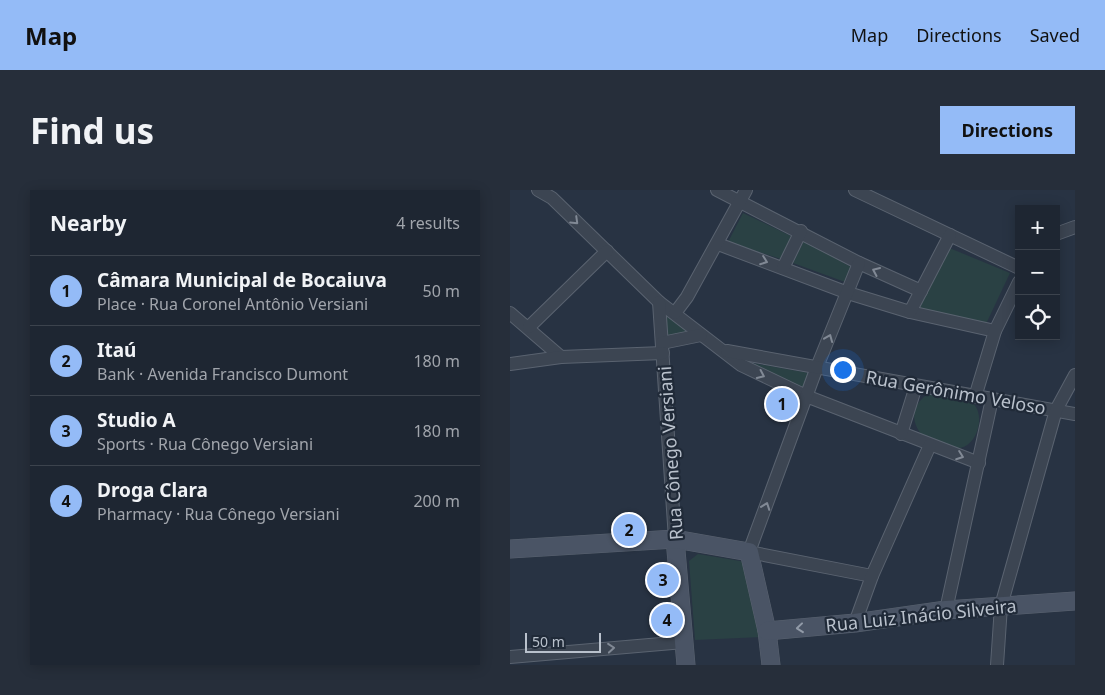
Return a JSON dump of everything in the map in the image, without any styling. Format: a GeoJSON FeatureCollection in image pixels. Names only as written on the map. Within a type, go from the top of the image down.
{"type":"FeatureCollection","features":[{"type":"Feature","properties":{"kind":"street"},"geometry":{"type":"LineString","coordinates":[[538,190],[554,194],[607,251],[659,302],[701,335]]}},
{"type":"Feature","properties":{"kind":"street"},"geometry":{"type":"LineString","coordinates":[[718,190],[859,263],[921,291]]}},
{"type":"Feature","properties":{"kind":"street"},"geometry":{"type":"LineString","coordinates":[[675,313],[687,297],[718,244],[746,190]]}},
{"type":"Feature","properties":{"kind":"street"},"geometry":{"type":"LineString","coordinates":[[855,190],[1015,266]]}},
{"type":"Feature","properties":{"kind":"street"},"geometry":{"type":"LineString","coordinates":[[1065,231],[1075,237]]}},
{"type":"Feature","properties":{"kind":"street"},"geometry":{"type":"LineString","coordinates":[[783,268],[801,232]]}},
{"type":"Feature","properties":{"kind":"street"},"geometry":{"type":"LineString","coordinates":[[910,312],[950,235]]}},
{"type":"Feature","properties":{"kind":"street"},"geometry":{"type":"LineString","coordinates":[[718,244],[848,293],[910,312],[995,331]]}},
{"type":"Feature","properties":{"kind":"street"},"geometry":{"type":"LineString","coordinates":[[529,327],[607,251]]}},
{"type":"Feature","properties":{"kind":"street"},"geometry":{"type":"LineString","coordinates":[[771,665],[767,631],[749,552],[817,367],[859,263]]}},
{"type":"Feature","properties":{"kind":"street"},"geometry":{"type":"LineString","coordinates":[[988,419],[975,396],[995,331],[1015,290]]}},
{"type":"Feature","properties":{"kind":"street","name":"Rua Cônego Versiani"},"geometry":{"type":"LineString","coordinates":[[659,302],[675,539],[686,665]]}},
{"type":"Feature","properties":{"kind":"street"},"geometry":{"type":"LineString","coordinates":[[510,313],[529,327],[561,357]]}},
{"type":"Feature","properties":{"kind":"street"},"geometry":{"type":"LineString","coordinates":[[510,364],[561,357],[663,348],[701,335]]}},
{"type":"Feature","properties":{"kind":"street","name":"Rua Gerônimo Veloso"},"geometry":{"type":"LineString","coordinates":[[701,335],[719,350],[743,361],[817,367],[1075,414]]}},
{"type":"Feature","properties":{"kind":"street"},"geometry":{"type":"LineString","coordinates":[[743,361],[806,396],[979,463]]}},
{"type":"Feature","properties":{"kind":"street"},"geometry":{"type":"LineString","coordinates":[[997,665],[1001,606],[1056,410],[1075,375]]}},
{"type":"Feature","properties":{"kind":"street"},"geometry":{"type":"LineString","coordinates":[[902,434],[916,386]]}},
{"type":"Feature","properties":{"kind":"street"},"geometry":{"type":"LineString","coordinates":[[946,610],[992,399]]}},
{"type":"Feature","properties":{"kind":"street"},"geometry":{"type":"LineString","coordinates":[[855,622],[872,576],[930,445]]}},
{"type":"Feature","properties":{"kind":"street"},"geometry":{"type":"LineString","coordinates":[[510,549],[675,539],[872,576]]}},
{"type":"Feature","properties":{"kind":"street","name":"Rua Luiz Inácio Silveira"},"geometry":{"type":"LineString","coordinates":[[767,631],[946,610],[1075,601]]}},
{"type":"Feature","properties":{"kind":"street"},"geometry":{"type":"LineString","coordinates":[[510,657],[684,642]]}},
{"type":"Feature","properties":{"kind":"green space"},"geometry":{"type":"Polygon","coordinates":[[[743,213],[791,236],[781,259],[728,242],[743,213]]]}},
{"type":"Feature","properties":{"kind":"green space"},"geometry":{"type":"Polygon","coordinates":[[[804,241],[851,267],[845,282],[793,263],[804,241]]]}},
{"type":"Feature","properties":{"kind":"green space"},"geometry":{"type":"Polygon","coordinates":[[[947,247],[1010,273],[986,324],[920,308],[947,247]]]}},
{"type":"Feature","properties":{"kind":"green space"},"geometry":{"type":"Polygon","coordinates":[[[664,312],[691,333],[666,337],[664,312]]]}},
{"type":"Feature","properties":{"kind":"green space"},"geometry":{"type":"Polygon","coordinates":[[[746,362],[809,373],[803,388],[746,362]]]}},
{"type":"Feature","properties":{"kind":"green space"},"geometry":{"type":"Polygon","coordinates":[[[930,393],[959,397],[968,400],[974,405],[978,412],[979,420],[975,437],[970,443],[963,447],[955,448],[923,436],[916,424],[914,413],[919,402],[930,393]]]}},
{"type":"Feature","properties":{"kind":"green space"},"geometry":{"type":"Polygon","coordinates":[[[698,554],[746,562],[762,637],[695,640],[689,561],[698,554]]]}},
{"type":"Feature","properties":{"kind":"place","name":"Câmara Municipal de Bocaiuva"},"geometry":{"type":"Point","coordinates":[782,404]}},
{"type":"Feature","properties":{"kind":"place","name":"Itaú"},"geometry":{"type":"Point","coordinates":[629,530]}},
{"type":"Feature","properties":{"kind":"place","name":"Studio A"},"geometry":{"type":"Point","coordinates":[663,580]}},
{"type":"Feature","properties":{"kind":"place","name":"Droga Clara"},"geometry":{"type":"Point","coordinates":[667,620]}}]}
